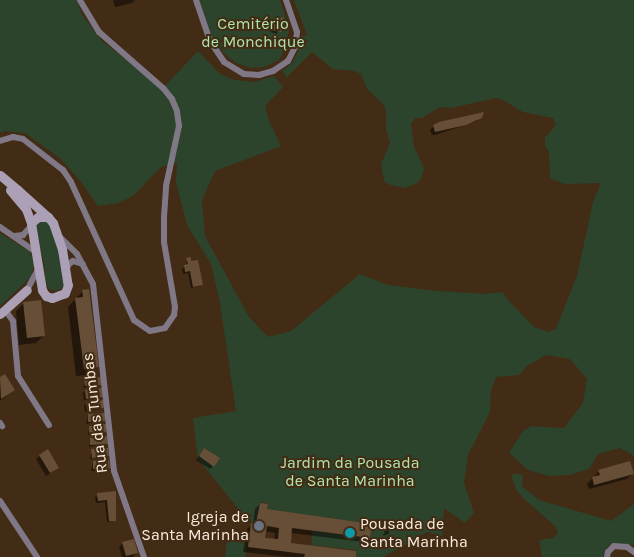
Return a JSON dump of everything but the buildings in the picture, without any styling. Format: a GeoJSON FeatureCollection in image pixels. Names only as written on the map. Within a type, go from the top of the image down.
{"type":"FeatureCollection","features":[{"type":"Feature","properties":{"kind":"street"},"geometry":{"type":"LineString","coordinates":[[0,141],[13,137],[23,139],[63,170],[71,182],[134,320],[150,331],[164,328],[174,316],[164,242],[164,217],[166,186],[178,131],[177,112],[172,99],[163,88],[99,32],[80,0]]}},
{"type":"Feature","properties":{"kind":"street"},"geometry":{"type":"LineString","coordinates":[[196,0],[210,41],[224,62],[244,74],[259,75],[273,72],[288,61],[295,47],[296,32],[286,0]]}},
{"type":"Feature","properties":{"kind":"street"},"geometry":{"type":"LineString","coordinates":[[0,175],[48,218],[58,235],[68,285],[65,293],[52,298],[46,296],[42,290],[39,264],[26,209],[19,199],[0,182]]}},
{"type":"Feature","properties":{"kind":"street"},"geometry":{"type":"LineString","coordinates":[[14,236],[23,234],[38,217],[48,218]]}},
{"type":"Feature","properties":{"kind":"street"},"geometry":{"type":"LineString","coordinates":[[0,227],[37,254]]}},
{"type":"Feature","properties":{"kind":"street","name":"Rua das Tumbas"},"geometry":{"type":"LineString","coordinates":[[58,235],[77,254],[93,284],[114,471],[144,557]]}},
{"type":"Feature","properties":{"kind":"street"},"geometry":{"type":"LineString","coordinates":[[66,271],[69,264],[73,261],[84,265]]}},
{"type":"Feature","properties":{"kind":"street"},"geometry":{"type":"LineString","coordinates":[[39,264],[27,290],[3,312],[13,321],[18,376],[49,424]]}},
{"type":"Feature","properties":{"kind":"street"},"geometry":{"type":"LineString","coordinates":[[27,290],[42,290]]}},
{"type":"Feature","properties":{"kind":"street"},"geometry":{"type":"LineString","coordinates":[[0,501],[37,557]]}},
{"type":"Feature","properties":{"kind":"street"},"geometry":{"type":"LineString","coordinates":[[607,557],[608,552],[614,546],[627,547],[634,552]]}},
{"type":"Feature","properties":{"kind":"green space","name":"Jardim da Pousada de Santa Marinha"},"geometry":{"type":"Polygon","coordinates":[[[0,0],[76,0],[83,16],[102,41],[163,88],[198,51],[220,74],[234,80],[254,82],[274,76],[283,87],[265,106],[269,121],[281,146],[215,171],[202,200],[205,236],[249,317],[268,337],[291,331],[360,274],[388,285],[486,294],[503,292],[508,300],[534,327],[548,332],[556,329],[577,276],[593,202],[601,183],[564,184],[550,178],[549,152],[545,146],[545,138],[556,125],[553,118],[523,112],[496,98],[451,108],[440,107],[422,118],[415,118],[411,124],[414,147],[424,168],[422,176],[419,182],[405,188],[390,185],[384,181],[381,164],[390,143],[386,128],[384,105],[367,89],[361,74],[354,71],[333,69],[312,52],[287,77],[282,71],[291,64],[298,52],[302,36],[307,35],[294,0],[634,0],[634,456],[620,448],[598,454],[589,469],[570,475],[549,476],[528,470],[509,453],[522,432],[531,426],[564,428],[583,403],[587,379],[570,359],[546,355],[527,366],[519,375],[496,377],[491,390],[490,412],[468,455],[464,483],[474,513],[465,523],[444,508],[442,536],[427,532],[383,557],[356,557],[356,550],[311,545],[313,531],[370,538],[372,524],[267,509],[268,503],[260,502],[256,522],[251,522],[250,517],[236,513],[237,507],[198,459],[193,418],[236,411],[220,303],[211,264],[187,225],[176,182],[177,163],[161,167],[133,196],[118,203],[98,206],[82,183],[61,159],[25,133],[5,131],[0,133],[0,0]]]}},
{"type":"Feature","properties":{"kind":"green space","name":"Cemitério de Monchique"},"geometry":{"type":"Polygon","coordinates":[[[199,0],[280,0],[289,29],[286,47],[279,60],[264,67],[251,68],[236,63],[222,51],[210,32],[199,0]]]}},
{"type":"Feature","properties":{"kind":"green space"},"geometry":{"type":"Polygon","coordinates":[[[41,220],[49,221],[57,242],[64,284],[61,289],[56,291],[49,289],[46,284],[44,262],[35,230],[37,223],[41,220]]]}},
{"type":"Feature","properties":{"kind":"green space"},"geometry":{"type":"Polygon","coordinates":[[[0,233],[29,251],[35,261],[31,277],[0,306],[0,233]]]}},
{"type":"Feature","properties":{"kind":"green space"},"geometry":{"type":"Polygon","coordinates":[[[516,473],[523,476],[522,486],[539,500],[611,521],[634,504],[634,545],[613,543],[606,548],[603,557],[542,557],[539,540],[553,538],[558,533],[556,527],[523,498],[516,489],[511,476],[516,473]]]}},
{"type":"Feature","properties":{"kind":"green space"},"geometry":{"type":"Polygon","coordinates":[[[227,540],[247,543],[245,557],[225,557],[227,540]]]}},
{"type":"Feature","properties":{"kind":"place","name":"Igreja de Santa Marinha"},"geometry":{"type":"Point","coordinates":[259,526]}},
{"type":"Feature","properties":{"kind":"place","name":"Pousada de Santa Marinha"},"geometry":{"type":"Point","coordinates":[350,533]}}]}
